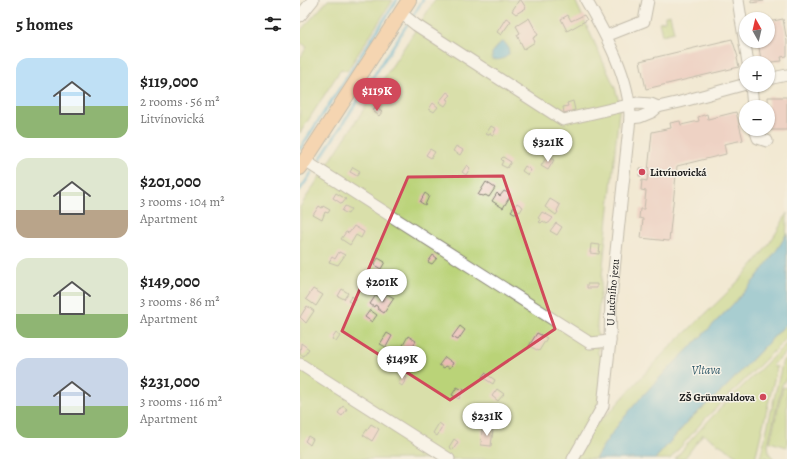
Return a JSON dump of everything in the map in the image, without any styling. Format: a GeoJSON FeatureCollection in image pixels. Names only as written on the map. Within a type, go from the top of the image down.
{"type":"FeatureCollection","features":[{"type":"Feature","properties":{"kind":"main road"},"geometry":{"type":"LineString","coordinates":[[302,164],[409,0]]}},
{"type":"Feature","properties":{"kind":"street"},"geometry":{"type":"LineString","coordinates":[[300,16],[313,0]]}},
{"type":"Feature","properties":{"kind":"street","name":"U Lučního jezu"},"geometry":{"type":"LineString","coordinates":[[573,459],[603,406],[610,341],[611,299],[630,118],[630,104],[624,81],[606,36],[586,0]]}},
{"type":"Feature","properties":{"kind":"street"},"geometry":{"type":"LineString","coordinates":[[606,36],[644,21],[648,0]]}},
{"type":"Feature","properties":{"kind":"street"},"geometry":{"type":"LineString","coordinates":[[738,0],[747,56]]}},
{"type":"Feature","properties":{"kind":"street"},"geometry":{"type":"LineString","coordinates":[[401,13],[416,25],[563,120],[637,103],[651,104],[658,107]]}},
{"type":"Feature","properties":{"kind":"street"},"geometry":{"type":"LineString","coordinates":[[775,78],[787,75]]}},
{"type":"Feature","properties":{"kind":"street"},"geometry":{"type":"LineString","coordinates":[[630,118],[640,117],[652,112],[658,107],[739,86]]}},
{"type":"Feature","properties":{"kind":"street"},"geometry":{"type":"LineString","coordinates":[[757,136],[758,138],[767,141]]}},
{"type":"Feature","properties":{"kind":"street"},"geometry":{"type":"LineString","coordinates":[[302,164],[590,343],[610,341]]}},
{"type":"Feature","properties":{"kind":"street"},"geometry":{"type":"LineString","coordinates":[[300,364],[449,459]]}},
{"type":"Feature","properties":{"kind":"highlighted area"},"geometry":{"type":"Polygon","coordinates":[[[503,176],[555,329],[450,400],[342,331],[408,177],[503,176]]]}},
{"type":"Feature","properties":{"kind":"green space"},"geometry":{"type":"Polygon","coordinates":[[[328,0],[393,0],[347,71],[341,69],[300,133],[300,58],[307,47],[300,42],[300,31],[328,0]]]}},
{"type":"Feature","properties":{"kind":"green space"},"geometry":{"type":"Polygon","coordinates":[[[435,0],[575,0],[615,88],[620,105],[597,324],[598,354],[605,358],[598,405],[573,459],[300,459],[300,207],[435,0]]]}},
{"type":"Feature","properties":{"kind":"green space"},"geometry":{"type":"Polygon","coordinates":[[[670,15],[674,32],[662,35],[659,22],[665,21],[665,16],[670,15]]]}},
{"type":"Feature","properties":{"kind":"green space"},"geometry":{"type":"Polygon","coordinates":[[[787,213],[786,234],[772,258],[755,279],[735,302],[671,366],[630,410],[595,459],[576,459],[597,423],[614,407],[665,352],[716,304],[748,270],[776,233],[787,213]]]}},
{"type":"Feature","properties":{"kind":"green space"},"geometry":{"type":"Polygon","coordinates":[[[787,323],[787,338],[704,420],[670,459],[655,459],[691,418],[724,389],[787,323]]]}},
{"type":"Feature","properties":{"kind":"green space"},"geometry":{"type":"Polygon","coordinates":[[[787,343],[787,351],[772,366],[777,367],[755,459],[742,459],[703,434],[684,459],[675,459],[701,428],[787,343]]]}},
{"type":"Feature","properties":{"kind":"green space"},"geometry":{"type":"Polygon","coordinates":[[[783,360],[787,360],[787,377],[782,385],[768,444],[769,453],[774,459],[768,459],[766,457],[766,459],[760,459],[783,360]]]}},
{"type":"Feature","properties":{"kind":"green space"},"geometry":{"type":"Polygon","coordinates":[[[783,387],[787,388],[787,447],[770,442],[783,387]]]}},
{"type":"Feature","properties":{"kind":"water"},"geometry":{"type":"Polygon","coordinates":[[[501,42],[505,43],[507,46],[509,54],[501,59],[492,59],[492,53],[501,42]]]}},
{"type":"Feature","properties":{"kind":"water","name":"Vltava"},"geometry":{"type":"Polygon","coordinates":[[[787,233],[787,323],[724,389],[691,418],[655,459],[595,459],[630,410],[736,301],[756,278],[787,233]]]}},
{"type":"Feature","properties":{"kind":"building"},"geometry":{"type":"Polygon","coordinates":[[[519,0],[521,0],[526,8],[516,14],[512,11],[519,0]]]}},
{"type":"Feature","properties":{"kind":"building"},"geometry":{"type":"Polygon","coordinates":[[[751,0],[764,0],[764,1],[751,3],[751,0]]]}},
{"type":"Feature","properties":{"kind":"building"},"geometry":{"type":"Polygon","coordinates":[[[568,15],[571,21],[584,15],[587,20],[567,31],[561,19],[568,15]]]}},
{"type":"Feature","properties":{"kind":"building"},"geometry":{"type":"Polygon","coordinates":[[[506,18],[511,21],[501,35],[497,32],[506,18]]]}},
{"type":"Feature","properties":{"kind":"building"},"geometry":{"type":"Polygon","coordinates":[[[529,18],[538,35],[533,38],[535,42],[524,49],[517,35],[520,33],[516,26],[529,18]]]}},
{"type":"Feature","properties":{"kind":"building"},"geometry":{"type":"Polygon","coordinates":[[[783,19],[787,41],[787,56],[781,57],[782,61],[775,62],[775,56],[760,56],[759,48],[775,48],[775,21],[783,19]]]}},
{"type":"Feature","properties":{"kind":"building"},"geometry":{"type":"Polygon","coordinates":[[[732,39],[738,57],[739,67],[646,89],[640,61],[732,39]]]}},
{"type":"Feature","properties":{"kind":"building"},"geometry":{"type":"Polygon","coordinates":[[[447,92],[451,95],[447,99],[449,100],[445,106],[439,102],[447,92]]]}},
{"type":"Feature","properties":{"kind":"building"},"geometry":{"type":"Polygon","coordinates":[[[768,97],[787,97],[787,130],[775,130],[775,100],[768,100],[768,97]]]}},
{"type":"Feature","properties":{"kind":"building"},"geometry":{"type":"Polygon","coordinates":[[[573,101],[575,110],[564,113],[563,107],[568,106],[567,103],[573,101]]]}},
{"type":"Feature","properties":{"kind":"building"},"geometry":{"type":"Polygon","coordinates":[[[433,103],[438,107],[434,112],[429,109],[433,103]]]}},
{"type":"Feature","properties":{"kind":"building"},"geometry":{"type":"Polygon","coordinates":[[[375,107],[382,112],[379,116],[373,111],[375,107]]]}},
{"type":"Feature","properties":{"kind":"building"},"geometry":{"type":"Polygon","coordinates":[[[736,112],[739,124],[739,136],[742,136],[743,140],[724,144],[726,154],[677,166],[669,241],[641,238],[643,219],[639,218],[640,209],[644,209],[646,191],[641,190],[642,180],[647,181],[652,132],[671,128],[670,123],[680,121],[681,125],[699,121],[698,117],[707,114],[708,119],[736,112]]]}},
{"type":"Feature","properties":{"kind":"building"},"geometry":{"type":"Polygon","coordinates":[[[491,126],[496,129],[493,135],[489,133],[488,135],[486,134],[491,126]]]}},
{"type":"Feature","properties":{"kind":"building"},"geometry":{"type":"Polygon","coordinates":[[[456,146],[463,150],[460,155],[453,151],[456,146]]]}},
{"type":"Feature","properties":{"kind":"building"},"geometry":{"type":"Polygon","coordinates":[[[430,149],[435,152],[431,158],[426,155],[430,149]]]}},
{"type":"Feature","properties":{"kind":"building"},"geometry":{"type":"Polygon","coordinates":[[[547,156],[554,160],[548,170],[541,166],[547,156]]]}},
{"type":"Feature","properties":{"kind":"building"},"geometry":{"type":"Polygon","coordinates":[[[503,157],[511,162],[507,168],[501,165],[503,161],[501,159],[503,157]]]}},
{"type":"Feature","properties":{"kind":"building"},"geometry":{"type":"Polygon","coordinates":[[[467,165],[470,168],[466,175],[462,172],[467,165]]]}},
{"type":"Feature","properties":{"kind":"building"},"geometry":{"type":"Polygon","coordinates":[[[525,166],[531,170],[528,175],[522,171],[525,166]]]}},
{"type":"Feature","properties":{"kind":"building"},"geometry":{"type":"Polygon","coordinates":[[[353,167],[360,171],[357,176],[350,172],[353,167]]]}},
{"type":"Feature","properties":{"kind":"building","name":"Litvínovická"},"geometry":{"type":"Polygon","coordinates":[[[640,168],[644,168],[643,176],[639,176],[640,168]]]}},
{"type":"Feature","properties":{"kind":"building"},"geometry":{"type":"Polygon","coordinates":[[[486,182],[495,188],[489,197],[485,195],[478,195],[486,182]]]}},
{"type":"Feature","properties":{"kind":"building"},"geometry":{"type":"Polygon","coordinates":[[[504,191],[511,195],[503,208],[492,201],[497,193],[500,196],[504,191]]]}},
{"type":"Feature","properties":{"kind":"building"},"geometry":{"type":"Polygon","coordinates":[[[336,193],[346,199],[342,204],[333,198],[336,193]]]}},
{"type":"Feature","properties":{"kind":"building"},"geometry":{"type":"Polygon","coordinates":[[[425,193],[429,196],[425,205],[420,202],[425,193]]]}},
{"type":"Feature","properties":{"kind":"building"},"geometry":{"type":"Polygon","coordinates":[[[550,199],[560,205],[556,215],[545,207],[550,199]]]}},
{"type":"Feature","properties":{"kind":"building"},"geometry":{"type":"Polygon","coordinates":[[[517,203],[523,207],[520,212],[518,211],[516,214],[511,211],[517,203]]]}},
{"type":"Feature","properties":{"kind":"building"},"geometry":{"type":"Polygon","coordinates":[[[319,206],[322,208],[323,206],[330,210],[328,213],[325,212],[322,220],[313,215],[319,206]]]}},
{"type":"Feature","properties":{"kind":"building"},"geometry":{"type":"Polygon","coordinates":[[[345,206],[351,209],[348,214],[342,211],[345,206]]]}},
{"type":"Feature","properties":{"kind":"building"},"geometry":{"type":"Polygon","coordinates":[[[542,212],[553,218],[549,223],[547,224],[543,221],[541,223],[539,222],[541,220],[538,218],[542,212]]]}},
{"type":"Feature","properties":{"kind":"building"},"geometry":{"type":"Polygon","coordinates":[[[556,223],[562,227],[557,235],[550,231],[556,223]]]}},
{"type":"Feature","properties":{"kind":"building"},"geometry":{"type":"Polygon","coordinates":[[[354,226],[364,232],[361,238],[356,235],[350,245],[341,239],[346,232],[349,233],[354,226]]]}},
{"type":"Feature","properties":{"kind":"building"},"geometry":{"type":"Polygon","coordinates":[[[591,244],[600,245],[599,254],[590,253],[591,244]]]}},
{"type":"Feature","properties":{"kind":"building"},"geometry":{"type":"Polygon","coordinates":[[[339,252],[345,255],[338,265],[329,262],[332,257],[335,259],[339,252]]]}},
{"type":"Feature","properties":{"kind":"building"},"geometry":{"type":"Polygon","coordinates":[[[433,255],[437,258],[432,264],[428,262],[433,255]]]}},
{"type":"Feature","properties":{"kind":"building"},"geometry":{"type":"Polygon","coordinates":[[[378,258],[385,262],[381,269],[374,265],[378,258]]]}},
{"type":"Feature","properties":{"kind":"building"},"geometry":{"type":"Polygon","coordinates":[[[587,284],[597,284],[597,288],[587,288],[587,284]]]}},
{"type":"Feature","properties":{"kind":"building"},"geometry":{"type":"Polygon","coordinates":[[[313,289],[323,295],[316,306],[306,299],[313,289]]]}},
{"type":"Feature","properties":{"kind":"building"},"geometry":{"type":"Polygon","coordinates":[[[342,289],[348,293],[344,299],[338,296],[342,289]]]}},
{"type":"Feature","properties":{"kind":"building"},"geometry":{"type":"Polygon","coordinates":[[[387,294],[394,298],[384,313],[378,309],[377,306],[375,305],[374,307],[370,304],[376,295],[382,301],[387,294]]]}},
{"type":"Feature","properties":{"kind":"building"},"geometry":{"type":"Polygon","coordinates":[[[352,296],[356,299],[353,304],[348,301],[352,296]]]}},
{"type":"Feature","properties":{"kind":"building"},"geometry":{"type":"Polygon","coordinates":[[[307,306],[314,311],[306,323],[300,317],[307,306]]]}},
{"type":"Feature","properties":{"kind":"building"},"geometry":{"type":"Polygon","coordinates":[[[370,310],[377,315],[372,322],[365,317],[370,310]]]}},
{"type":"Feature","properties":{"kind":"building"},"geometry":{"type":"Polygon","coordinates":[[[460,326],[465,330],[458,340],[452,337],[460,326]]]}},
{"type":"Feature","properties":{"kind":"building"},"geometry":{"type":"Polygon","coordinates":[[[336,333],[340,336],[336,342],[332,339],[336,333]]]}},
{"type":"Feature","properties":{"kind":"building"},"geometry":{"type":"Polygon","coordinates":[[[387,333],[392,336],[386,347],[380,344],[387,333]]]}},
{"type":"Feature","properties":{"kind":"building"},"geometry":{"type":"Polygon","coordinates":[[[537,333],[547,338],[539,351],[529,346],[537,333]]]}},
{"type":"Feature","properties":{"kind":"building"},"geometry":{"type":"Polygon","coordinates":[[[408,336],[416,341],[408,353],[401,349],[408,336]]]}},
{"type":"Feature","properties":{"kind":"building"},"geometry":{"type":"Polygon","coordinates":[[[301,343],[309,349],[304,356],[300,354],[301,343]]]}},
{"type":"Feature","properties":{"kind":"building"},"geometry":{"type":"Polygon","coordinates":[[[445,357],[453,363],[450,368],[446,366],[444,368],[439,365],[445,357]]]}},
{"type":"Feature","properties":{"kind":"building"},"geometry":{"type":"Polygon","coordinates":[[[485,373],[495,380],[493,384],[482,377],[485,373]]]}},
{"type":"Feature","properties":{"kind":"building"},"geometry":{"type":"Polygon","coordinates":[[[403,375],[407,378],[402,386],[398,383],[403,375]]]}},
{"type":"Feature","properties":{"kind":"building"},"geometry":{"type":"Polygon","coordinates":[[[457,387],[464,389],[459,399],[452,395],[457,387]]]}},
{"type":"Feature","properties":{"kind":"building"},"geometry":{"type":"Polygon","coordinates":[[[497,389],[504,394],[498,401],[492,396],[497,389]]]}},
{"type":"Feature","properties":{"kind":"building"},"geometry":{"type":"Polygon","coordinates":[[[343,406],[347,409],[342,416],[338,413],[343,406]]]}},
{"type":"Feature","properties":{"kind":"building"},"geometry":{"type":"Polygon","coordinates":[[[490,416],[495,416],[493,427],[488,426],[490,416]]]}},
{"type":"Feature","properties":{"kind":"building"},"geometry":{"type":"Polygon","coordinates":[[[439,423],[443,426],[437,436],[433,433],[439,423]]]}},
{"type":"Feature","properties":{"kind":"building"},"geometry":{"type":"Polygon","coordinates":[[[371,424],[379,429],[372,441],[363,435],[371,424]]]}},
{"type":"Feature","properties":{"kind":"building"},"geometry":{"type":"Polygon","coordinates":[[[482,429],[493,430],[491,446],[481,445],[482,429]]]}},
{"type":"Feature","properties":{"kind":"building"},"geometry":{"type":"Polygon","coordinates":[[[308,436],[313,439],[310,445],[305,441],[308,436]]]}},
{"type":"Feature","properties":{"kind":"building"},"geometry":{"type":"Polygon","coordinates":[[[454,439],[458,442],[453,450],[449,447],[454,439]]]}},
{"type":"Feature","properties":{"kind":"waterway"},"geometry":{"type":"LineString","coordinates":[[300,149],[397,0]]}},
{"type":"Feature","properties":{"kind":"waterway"},"geometry":{"type":"LineString","coordinates":[[320,159],[423,0]]}},
{"type":"Feature","properties":{"kind":"waterway"},"geometry":{"type":"LineString","coordinates":[[300,190],[312,172]]}},
{"type":"Feature","properties":{"kind":"place","name":"Litvínovická"},"geometry":{"type":"Point","coordinates":[642,172]}},
{"type":"Feature","properties":{"kind":"place","name":"ZŠ Grünwaldova"},"geometry":{"type":"Point","coordinates":[763,397]}}]}
